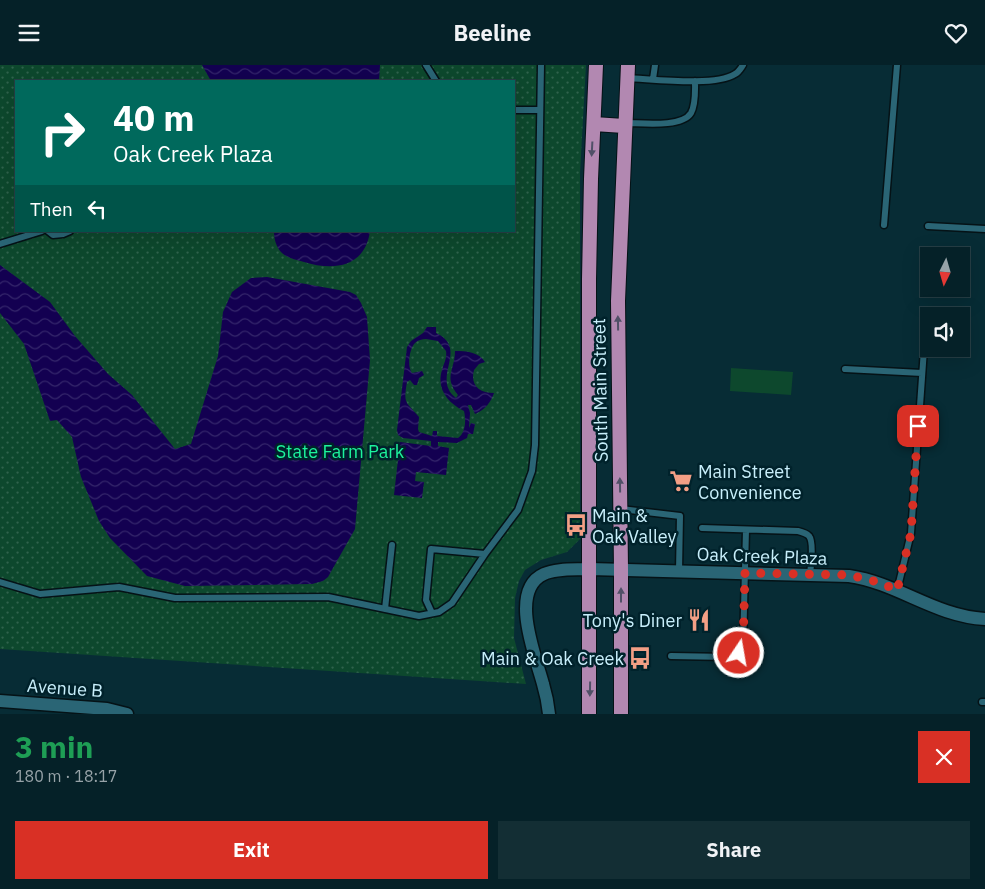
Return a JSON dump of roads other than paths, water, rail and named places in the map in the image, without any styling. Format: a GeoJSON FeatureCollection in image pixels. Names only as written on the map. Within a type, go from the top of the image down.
{"type":"FeatureCollection","features":[{"type":"Feature","properties":{"kind":"highway","name":"South Main Street"},"geometry":{"type":"LineString","coordinates":[[589,714],[588,325],[596,65]]}},
{"type":"Feature","properties":{"kind":"highway","name":"South Main Street"},"geometry":{"type":"LineString","coordinates":[[621,714],[618,301],[624,124],[628,72]]}},
{"type":"Feature","properties":{"kind":"highway"},"geometry":{"type":"LineString","coordinates":[[594,124],[624,124]]}},
{"type":"Feature","properties":{"kind":"street","name":"Oak Creek Plaza"},"geometry":{"type":"LineString","coordinates":[[549,714],[543,685],[530,644],[526,610],[528,596],[535,579],[545,573],[590,569],[621,569],[849,575],[882,583],[934,608],[954,615],[985,619]]}},
{"type":"Feature","properties":{"kind":"street","name":"Avenue B"},"geometry":{"type":"LineString","coordinates":[[0,701],[30,709],[107,709],[127,714]]}},
{"type":"Feature","properties":{"kind":"lane"},"geometry":{"type":"LineString","coordinates":[[426,65],[435,80]]}},
{"type":"Feature","properties":{"kind":"lane"},"geometry":{"type":"LineString","coordinates":[[0,582],[40,594],[119,587],[174,598],[328,597],[419,616],[439,612],[452,603],[518,510],[532,471],[534,453],[541,65]]}},
{"type":"Feature","properties":{"kind":"lane"},"geometry":{"type":"LineString","coordinates":[[653,79],[654,65]]}},
{"type":"Feature","properties":{"kind":"lane"},"geometry":{"type":"LineString","coordinates":[[628,72],[653,79],[706,81],[727,78],[739,71],[743,65]]}},
{"type":"Feature","properties":{"kind":"lane"},"geometry":{"type":"LineString","coordinates":[[884,225],[896,65]]}},
{"type":"Feature","properties":{"kind":"lane"},"geometry":{"type":"LineString","coordinates":[[624,124],[663,124],[687,118],[692,112],[695,81]]}},
{"type":"Feature","properties":{"kind":"lane"},"geometry":{"type":"LineString","coordinates":[[515,110],[540,110]]}},
{"type":"Feature","properties":{"kind":"lane"},"geometry":{"type":"LineString","coordinates":[[928,226],[985,229]]}},
{"type":"Feature","properties":{"kind":"lane"},"geometry":{"type":"LineString","coordinates":[[0,244],[39,232]]}},
{"type":"Feature","properties":{"kind":"lane"},"geometry":{"type":"LineString","coordinates":[[49,232],[53,235],[68,232]]}},
{"type":"Feature","properties":{"kind":"lane"},"geometry":{"type":"LineString","coordinates":[[897,591],[911,533],[923,357]]}},
{"type":"Feature","properties":{"kind":"lane"},"geometry":{"type":"LineString","coordinates":[[846,369],[922,373]]}},
{"type":"Feature","properties":{"kind":"lane"},"geometry":{"type":"LineString","coordinates":[[621,509],[680,516],[679,571]]}},
{"type":"Feature","properties":{"kind":"lane"},"geometry":{"type":"LineString","coordinates":[[702,528],[798,531],[808,535],[812,542],[810,574]]}},
{"type":"Feature","properties":{"kind":"lane"},"geometry":{"type":"LineString","coordinates":[[671,656],[729,657],[742,651],[746,529]]}},
{"type":"Feature","properties":{"kind":"lane"},"geometry":{"type":"LineString","coordinates":[[385,609],[392,545]]}},
{"type":"Feature","properties":{"kind":"lane"},"geometry":{"type":"LineString","coordinates":[[432,613],[426,600],[430,549],[485,554]]}},
{"type":"Feature","properties":{"kind":"water"},"geometry":{"type":"Polygon","coordinates":[[[202,65],[380,65],[379,80],[210,80],[202,65]]]}},
{"type":"Feature","properties":{"kind":"water"},"geometry":{"type":"Polygon","coordinates":[[[274,232],[370,232],[362,253],[346,264],[336,266],[315,265],[289,258],[280,251],[275,240],[274,232]]]}},
{"type":"Feature","properties":{"kind":"water"},"geometry":{"type":"Polygon","coordinates":[[[0,265],[50,302],[75,336],[108,374],[132,395],[175,449],[191,444],[218,356],[223,312],[232,292],[251,278],[267,277],[350,292],[356,295],[367,317],[370,360],[355,529],[328,577],[323,581],[312,584],[185,586],[147,576],[110,538],[99,521],[81,477],[72,437],[57,420],[50,421],[24,344],[0,313],[0,265]]]}},
{"type":"Feature","properties":{"kind":"water"},"geometry":{"type":"Polygon","coordinates":[[[427,327],[436,327],[436,333],[446,340],[450,347],[447,382],[449,390],[456,398],[458,395],[450,378],[455,351],[472,353],[479,356],[485,362],[479,364],[474,370],[473,380],[480,390],[494,393],[487,405],[475,414],[471,405],[468,405],[470,413],[469,428],[471,423],[475,424],[473,434],[468,434],[467,438],[457,443],[438,442],[438,446],[449,448],[446,475],[416,472],[415,481],[424,482],[422,498],[394,495],[400,442],[431,446],[431,441],[403,438],[398,435],[397,430],[407,347],[411,341],[423,333],[427,327]],[[422,339],[416,342],[411,349],[409,358],[410,370],[412,373],[422,371],[424,375],[419,378],[417,385],[414,385],[410,380],[407,382],[405,395],[408,405],[419,417],[419,432],[432,436],[433,431],[437,431],[437,436],[458,438],[463,433],[465,426],[464,411],[448,400],[442,389],[441,377],[446,359],[446,351],[438,341],[422,339]]]}},
{"type":"Feature","properties":{"kind":"place","name":"Main Street Convenience"},"geometry":{"type":"Point","coordinates":[681,481]}},
{"type":"Feature","properties":{"kind":"place","name":"Main & Oak Valley"},"geometry":{"type":"Point","coordinates":[576,525]}},
{"type":"Feature","properties":{"kind":"place","name":"Tony's Diner"},"geometry":{"type":"Point","coordinates":[699,620]}},
{"type":"Feature","properties":{"kind":"place","name":"Main & Oak Creek"},"geometry":{"type":"Point","coordinates":[640,658]}},
{"type":"Feature","properties":{"kind":"park label","name":"State Farm Park"},"geometry":{"type":"Point","coordinates":[340,451]}}]}
